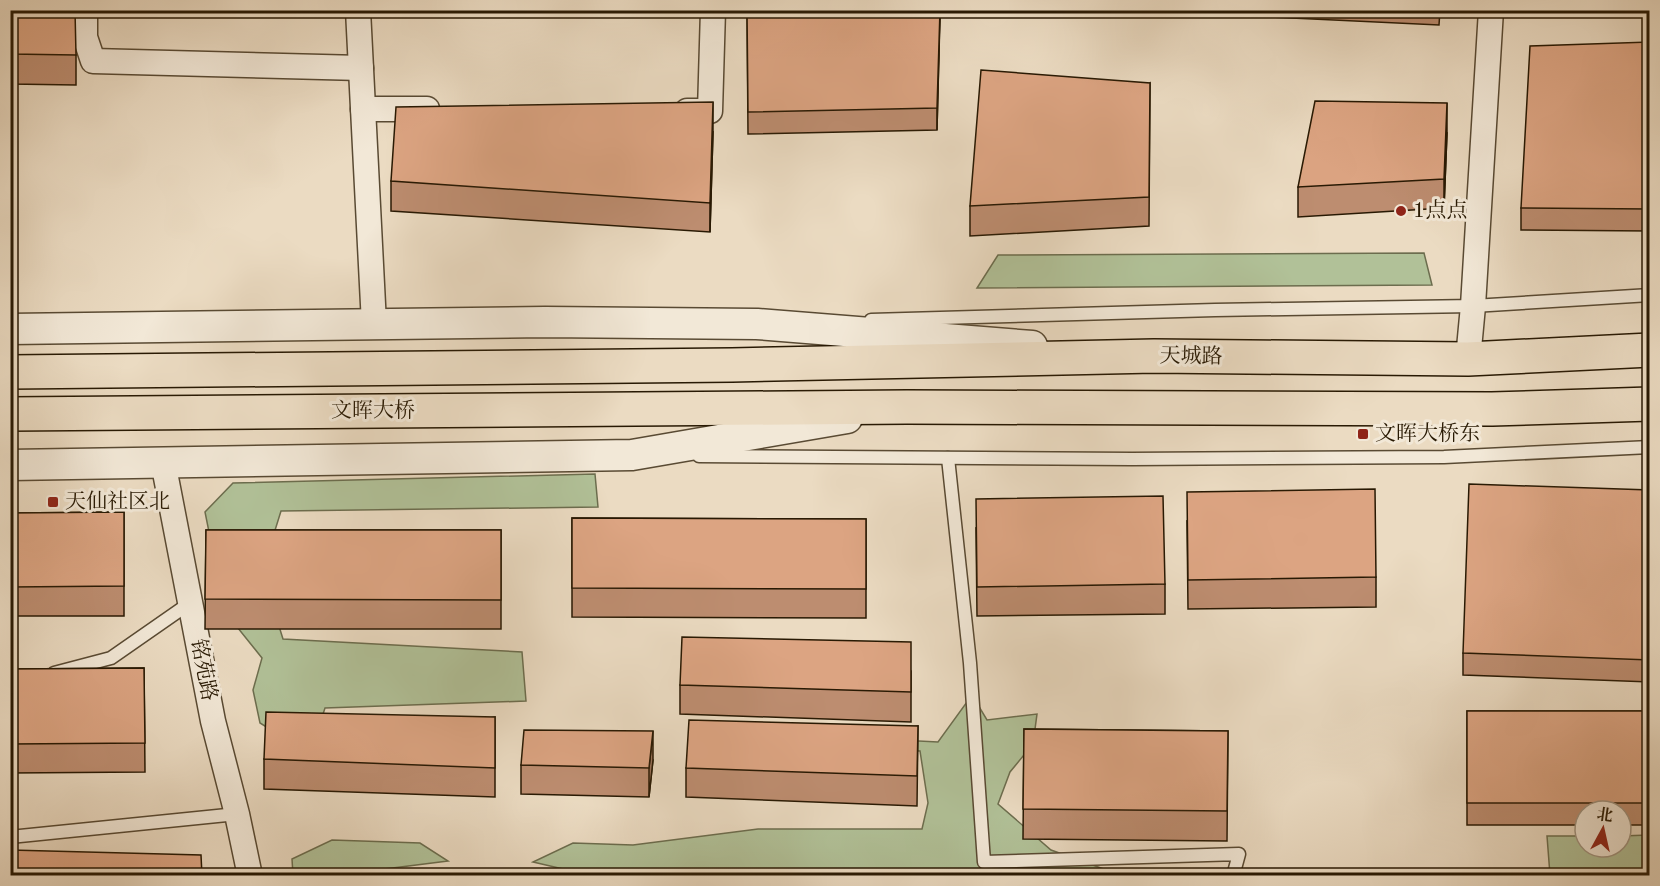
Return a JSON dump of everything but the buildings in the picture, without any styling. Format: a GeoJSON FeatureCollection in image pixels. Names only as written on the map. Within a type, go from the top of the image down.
{"type":"FeatureCollection","features":[{"type":"Feature","properties":{"kind":"main road","name":"天城路"},"geometry":{"type":"LineString","coordinates":[[732,365],[1154,356],[1468,359],[1650,350]]}},
{"type":"Feature","properties":{"kind":"main road","name":"文晖大桥"},"geometry":{"type":"LineString","coordinates":[[10,372],[732,365]]}},
{"type":"Feature","properties":{"kind":"main road"},"geometry":{"type":"LineString","coordinates":[[907,407],[1492,409],[1650,404]]}},
{"type":"Feature","properties":{"kind":"main road","name":"文晖大桥"},"geometry":{"type":"LineString","coordinates":[[10,414],[907,407]]}},
{"type":"Feature","properties":{"kind":"street"},"geometry":{"type":"LineString","coordinates":[[85,10],[85,37],[93,61],[361,68]]}},
{"type":"Feature","properties":{"kind":"street"},"geometry":{"type":"LineString","coordinates":[[358,10],[374,324]]}},
{"type":"Feature","properties":{"kind":"street"},"geometry":{"type":"LineString","coordinates":[[663,111],[710,111],[713,10]]}},
{"type":"Feature","properties":{"kind":"street"},"geometry":{"type":"LineString","coordinates":[[1468,359],[1491,10]]}},
{"type":"Feature","properties":{"kind":"street"},"geometry":{"type":"LineString","coordinates":[[363,109],[447,109]]}},
{"type":"Feature","properties":{"kind":"street"},"geometry":{"type":"LineString","coordinates":[[10,329],[545,322],[757,324],[1154,356]]}},
{"type":"Feature","properties":{"kind":"street"},"geometry":{"type":"LineString","coordinates":[[10,465],[632,455],[907,407]]}},
{"type":"Feature","properties":{"kind":"street","name":"铭苑路"},"geometry":{"type":"LineString","coordinates":[[163,462],[213,721],[250,876]]}},
{"type":"Feature","properties":{"kind":"lane"},"geometry":{"type":"LineString","coordinates":[[757,324],[1023,315],[1473,306],[1650,295]]}},
{"type":"Feature","properties":{"kind":"lane"},"geometry":{"type":"LineString","coordinates":[[632,455],[1143,459],[1444,457],[1650,447]]}},
{"type":"Feature","properties":{"kind":"lane"},"geometry":{"type":"LineString","coordinates":[[948,458],[970,663],[984,862],[1239,854],[1233,876]]}},
{"type":"Feature","properties":{"kind":"lane"},"geometry":{"type":"LineString","coordinates":[[45,675],[111,658],[190,603]]}},
{"type":"Feature","properties":{"kind":"lane"},"geometry":{"type":"LineString","coordinates":[[10,837],[237,814]]}},
{"type":"Feature","properties":{"kind":"green space"},"geometry":{"type":"Polygon","coordinates":[[[1424,253],[1432,285],[977,288],[998,255],[1424,253]]]}},
{"type":"Feature","properties":{"kind":"green space"},"geometry":{"type":"Polygon","coordinates":[[[595,474],[598,507],[281,511],[262,572],[283,639],[522,652],[526,701],[325,708],[310,754],[260,723],[253,690],[262,658],[225,612],[205,512],[233,483],[595,474]]]}},
{"type":"Feature","properties":{"kind":"green space"},"geometry":{"type":"Polygon","coordinates":[[[972,695],[987,720],[1037,714],[1033,744],[1010,772],[998,804],[1051,850],[1112,872],[1145,875],[593,876],[533,862],[573,843],[633,845],[758,829],[922,829],[928,803],[920,751],[764,744],[763,733],[938,742],[972,695]]]}},
{"type":"Feature","properties":{"kind":"green space"},"geometry":{"type":"Polygon","coordinates":[[[1649,835],[1649,875],[1550,875],[1547,836],[1573,836],[1573,859],[1633,859],[1633,836],[1649,835]]]}},
{"type":"Feature","properties":{"kind":"green space"},"geometry":{"type":"Polygon","coordinates":[[[332,840],[420,843],[448,861],[361,872],[358,875],[293,875],[292,859],[332,840]]]}},
{"type":"Feature","properties":{"kind":"place","name":"1点点"},"geometry":{"type":"Point","coordinates":[1401,211]}},
{"type":"Feature","properties":{"kind":"place","name":"文晖大桥东"},"geometry":{"type":"Point","coordinates":[1363,434]}},
{"type":"Feature","properties":{"kind":"place","name":"天仙社区北"},"geometry":{"type":"Point","coordinates":[53,502]}}]}
